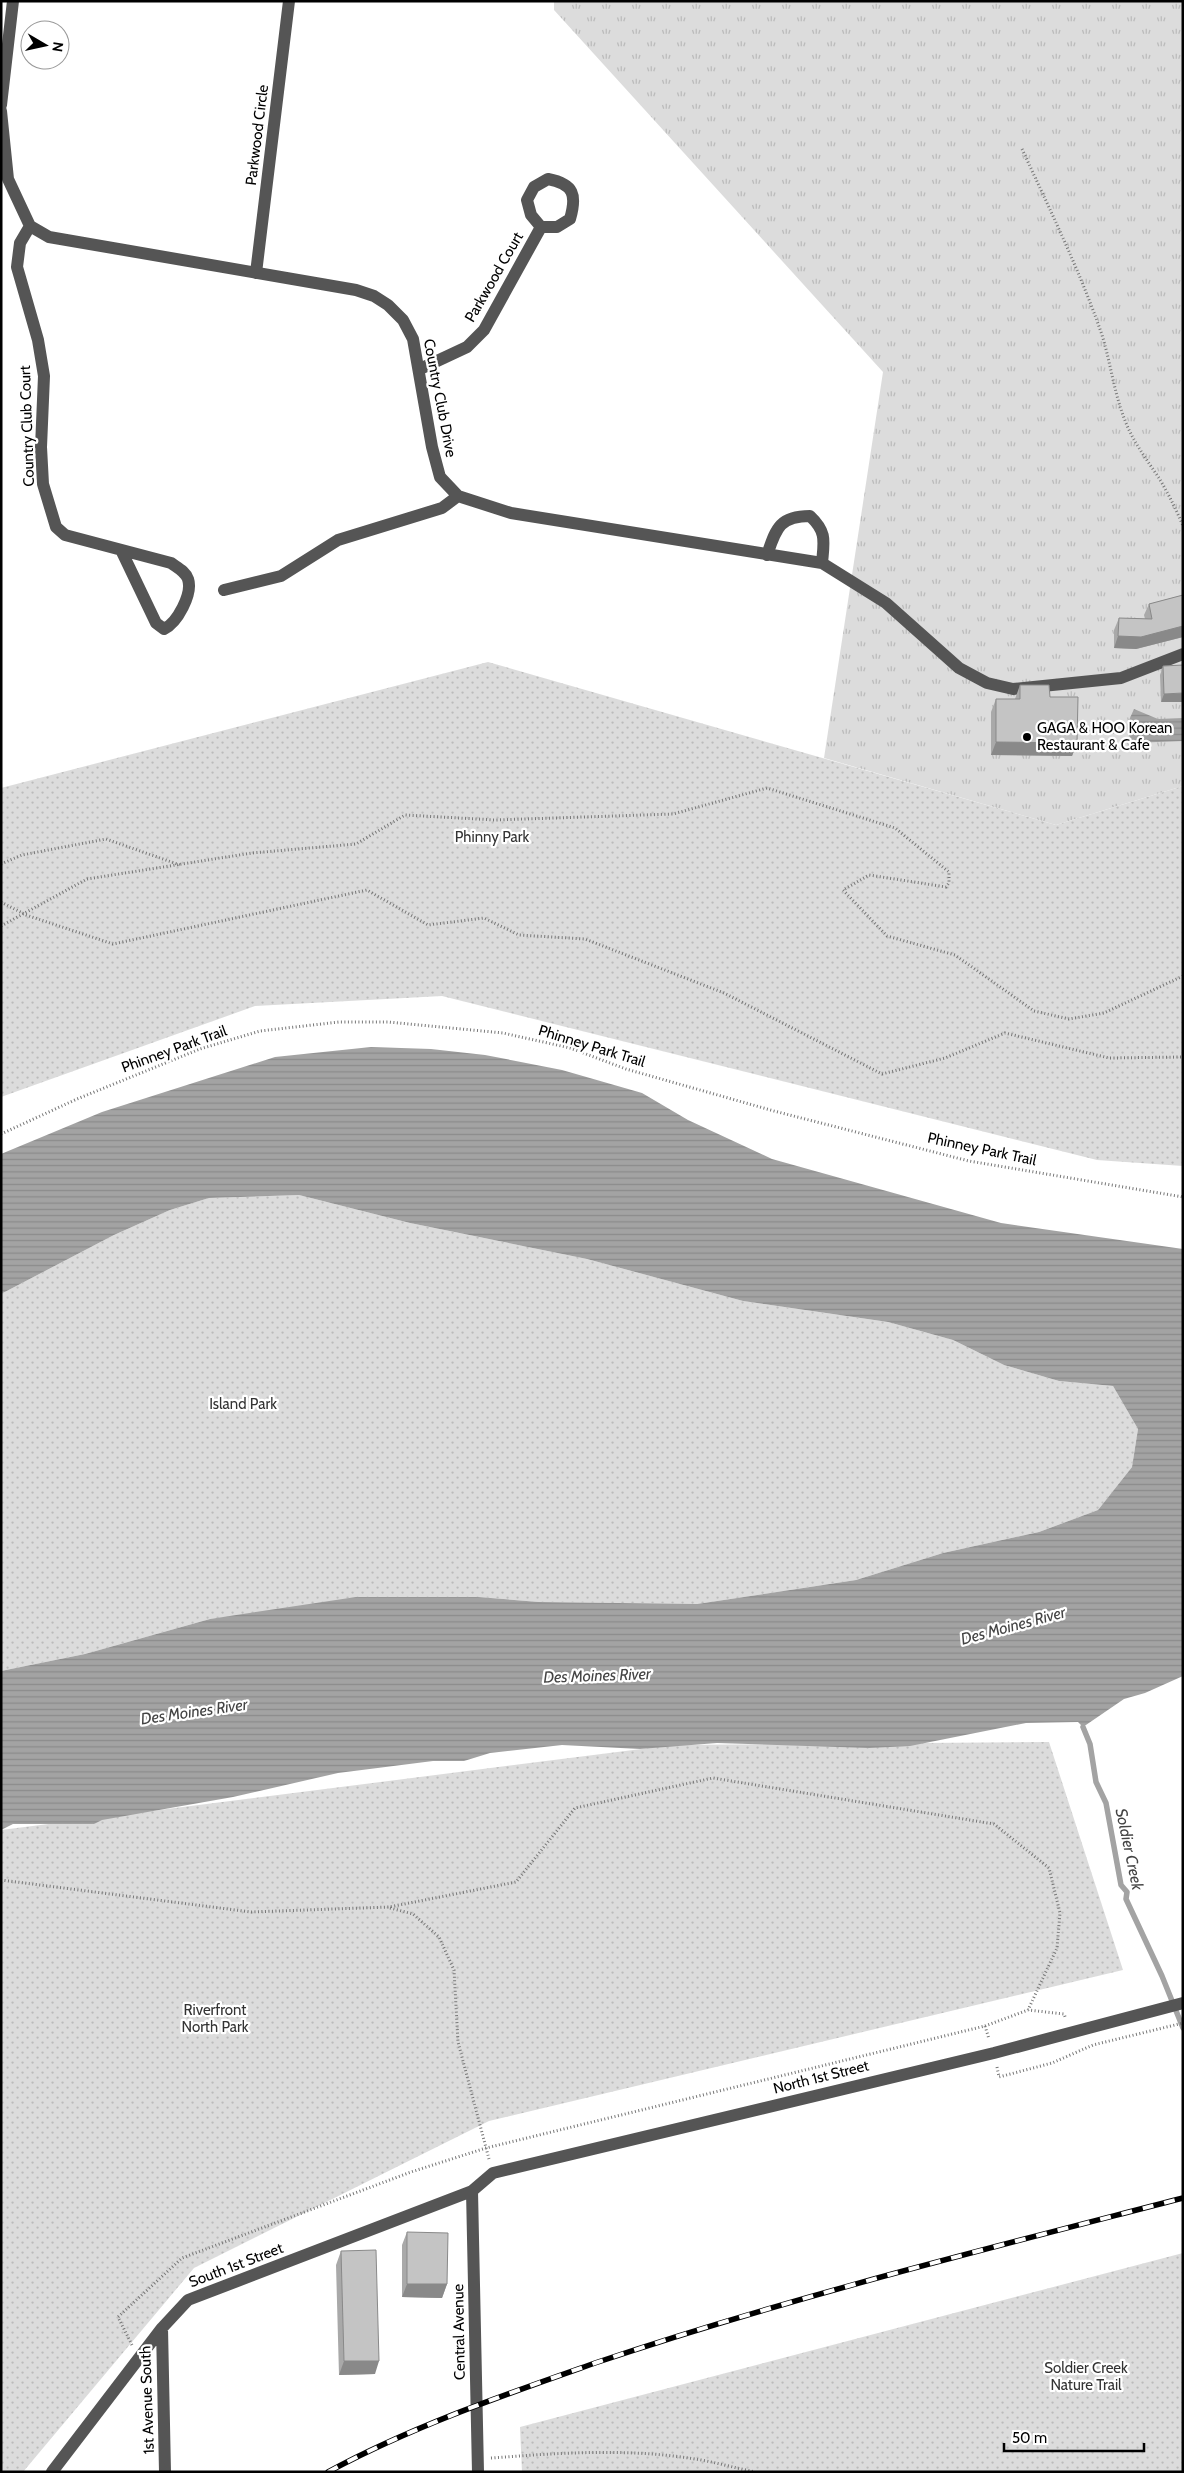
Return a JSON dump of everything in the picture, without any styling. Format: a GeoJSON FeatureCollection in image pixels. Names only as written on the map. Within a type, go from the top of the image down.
{"type":"FeatureCollection","features":[{"type":"Feature","properties":{"kind":"street"},"geometry":{"type":"LineString","coordinates":[[1,106],[13,1]]}},
{"type":"Feature","properties":{"kind":"street","name":"Parkwood Circle"},"geometry":{"type":"LineString","coordinates":[[256,273],[289,1]]}},
{"type":"Feature","properties":{"kind":"street"},"geometry":{"type":"LineString","coordinates":[[1,111],[8,179],[30,226]]}},
{"type":"Feature","properties":{"kind":"street","name":"Country Club Drive"},"geometry":{"type":"LineString","coordinates":[[30,226],[49,237],[72,242],[356,290],[374,296],[388,305],[403,320],[414,339],[432,447],[440,477],[458,496],[511,513],[822,563]]}},
{"type":"Feature","properties":{"kind":"street","name":"Country Club Court"},"geometry":{"type":"LineString","coordinates":[[30,226],[20,243],[17,267],[38,340],[44,376],[41,447],[43,484],[49,509],[56,527],[65,535],[171,564],[184,572],[188,580],[189,590],[171,626],[164,629],[156,623],[122,552]]}},
{"type":"Feature","properties":{"kind":"street","name":"Parkwood Court"},"geometry":{"type":"LineString","coordinates":[[420,369],[467,347],[484,330],[541,227]]}},
{"type":"Feature","properties":{"kind":"street"},"geometry":{"type":"LineString","coordinates":[[224,590],[281,576],[338,540],[442,508],[458,496]]}},
{"type":"Feature","properties":{"kind":"street"},"geometry":{"type":"LineString","coordinates":[[767,555],[776,531],[785,520],[795,516],[810,516],[821,526],[824,539],[822,563],[886,603],[959,668],[996,685],[1013,689],[1121,678],[1183,654]]}},
{"type":"Feature","properties":{"kind":"street","name":"North 1st Street"},"geometry":{"type":"LineString","coordinates":[[472,2191],[493,2173],[994,2052],[1183,2003]]}},
{"type":"Feature","properties":{"kind":"street","name":"South 1st Street"},"geometry":{"type":"LineString","coordinates":[[52,2472],[138,2358],[188,2300],[472,2191]]}},
{"type":"Feature","properties":{"kind":"street","name":"Central Avenue"},"geometry":{"type":"LineString","coordinates":[[472,2191],[478,2472]]}},
{"type":"Feature","properties":{"kind":"street","name":"1st Avenue South"},"geometry":{"type":"LineString","coordinates":[[162,2328],[166,2472]]}},
{"type":"Feature","properties":{"kind":"path"},"geometry":{"type":"LineString","coordinates":[[1022,149],[1084,289],[1102,335],[1117,398],[1126,425],[1141,452],[1160,479],[1183,526]]}},
{"type":"Feature","properties":{"kind":"path"},"geometry":{"type":"LineString","coordinates":[[1,926],[26,915],[87,879],[181,866],[252,853],[356,844],[405,815],[495,820],[673,814],[767,788],[895,828],[949,872],[949,883],[946,887],[869,875],[844,890],[887,936],[955,955],[1034,1012],[1069,1019],[1104,1013],[1183,976]]}},
{"type":"Feature","properties":{"kind":"path"},"geometry":{"type":"LineString","coordinates":[[1,864],[22,855],[106,839],[181,866]]}},
{"type":"Feature","properties":{"kind":"path"},"geometry":{"type":"LineString","coordinates":[[1,902],[26,915],[113,944],[367,890],[428,925],[484,918],[519,935],[585,939],[724,993],[882,1074],[945,1058],[1005,1033],[1109,1058],[1183,1057]]}},
{"type":"Feature","properties":{"kind":"path","name":"Phinney Park Trail"},"geometry":{"type":"LineString","coordinates":[[1,1134],[77,1099],[200,1049],[260,1031],[338,1022],[388,1022],[503,1033],[570,1048],[626,1069],[774,1111],[970,1161],[1183,1197]]}},
{"type":"Feature","properties":{"kind":"path"},"geometry":{"type":"LineString","coordinates":[[1,1880],[251,1912],[389,1907],[516,1882],[575,1808],[712,1778],[994,1824],[1048,1868],[1060,1913],[1057,1948],[1028,2010],[985,2026],[486,2148],[411,2172],[182,2258],[118,2317],[138,2358]]}},
{"type":"Feature","properties":{"kind":"path"},"geometry":{"type":"LineString","coordinates":[[389,1907],[413,1914],[440,1937],[454,1970],[458,2042],[486,2148]]}},
{"type":"Feature","properties":{"kind":"path"},"geometry":{"type":"LineString","coordinates":[[985,2026],[994,2052],[998,2076],[1052,2063],[1093,2046],[1183,2023]]}},
{"type":"Feature","properties":{"kind":"path"},"geometry":{"type":"LineString","coordinates":[[478,2458],[568,2452],[634,2453],[695,2459],[755,2472]]}},
{"type":"Feature","properties":{"kind":"green space"},"geometry":{"type":"Polygon","coordinates":[[[554,1],[1183,1],[1183,786],[1056,825],[824,758],[883,372],[554,10],[554,1]]]}},
{"type":"Feature","properties":{"kind":"green space","name":"Phinny Park"},"geometry":{"type":"Polygon","coordinates":[[[488,662],[1056,825],[1183,786],[1183,1166],[1097,1160],[442,996],[255,1006],[1,1097],[1,788],[488,662]]]}},
{"type":"Feature","properties":{"kind":"green space","name":"Island Park"},"geometry":{"type":"Polygon","coordinates":[[[299,1195],[410,1223],[587,1259],[743,1301],[888,1322],[953,1340],[1004,1365],[1059,1381],[1113,1386],[1138,1429],[1132,1467],[1098,1510],[1039,1532],[943,1553],[856,1580],[697,1604],[539,1602],[478,1597],[418,1598],[210,1619],[85,1654],[1,1671],[1,1294],[114,1235],[170,1210],[209,1198],[299,1195]]]}},
{"type":"Feature","properties":{"kind":"green space","name":"Riverfront North Park"},"geometry":{"type":"Polygon","coordinates":[[[1049,1742],[1123,1970],[489,2121],[194,2268],[23,2472],[1,2472],[1,1830],[673,1745],[1049,1742]]]}},
{"type":"Feature","properties":{"kind":"green space","name":"Soldier Creek Nature Trail"},"geometry":{"type":"Polygon","coordinates":[[[1183,2253],[1183,2472],[522,2472],[520,2427],[1183,2253]]]}},
{"type":"Feature","properties":{"kind":"water"},"geometry":{"type":"Polygon","coordinates":[[[1134,709],[1158,719],[1183,718],[1183,741],[1132,743],[1126,727],[1134,709]]]}},
{"type":"Feature","properties":{"kind":"water","name":"Des Moines River"},"geometry":{"type":"Polygon","coordinates":[[[371,1047],[431,1049],[485,1055],[562,1070],[642,1093],[688,1120],[772,1159],[1001,1223],[1183,1249],[1183,1676],[1145,1693],[1124,1699],[1083,1727],[1078,1722],[1026,1723],[910,1746],[869,1748],[717,1743],[640,1749],[562,1745],[490,1753],[464,1761],[433,1761],[338,1773],[233,1797],[102,1820],[94,1824],[13,1824],[1,1830],[1,1671],[85,1654],[210,1619],[356,1597],[478,1597],[539,1602],[697,1604],[856,1580],[943,1553],[1039,1532],[1098,1510],[1132,1467],[1138,1429],[1113,1386],[1059,1381],[1004,1365],[953,1340],[888,1322],[743,1301],[587,1259],[410,1223],[299,1195],[209,1198],[170,1210],[114,1235],[1,1294],[1,1154],[102,1112],[275,1057],[371,1047]]]}},
{"type":"Feature","properties":{"kind":"building"},"geometry":{"type":"Polygon","coordinates":[[[1183,595],[1183,626],[1141,637],[1118,636],[1119,618],[1152,619],[1149,604],[1183,595]]]}},
{"type":"Feature","properties":{"kind":"building"},"geometry":{"type":"Polygon","coordinates":[[[1183,665],[1183,693],[1164,694],[1163,666],[1183,665]]]}},
{"type":"Feature","properties":{"kind":"building"},"geometry":{"type":"Polygon","coordinates":[[[1020,685],[1049,685],[1050,697],[1078,697],[1077,743],[996,742],[996,699],[1020,699],[1020,685]]]}},
{"type":"Feature","properties":{"kind":"building"},"geometry":{"type":"Polygon","coordinates":[[[407,2232],[448,2233],[447,2284],[407,2284],[407,2232]]]}},
{"type":"Feature","properties":{"kind":"building"},"geometry":{"type":"Polygon","coordinates":[[[376,2250],[379,2361],[344,2361],[341,2251],[376,2250]]]}},
{"type":"Feature","properties":{"kind":"waterway","name":"Soldier Creek"},"geometry":{"type":"LineString","coordinates":[[1083,1727],[1090,1744],[1096,1782],[1106,1803],[1121,1885],[1127,1892],[1126,1899],[1162,1976],[1183,2028]]}},
{"type":"Feature","properties":{"kind":"railway"},"geometry":{"type":"LineString","coordinates":[[328,2472],[360,2455],[459,2412],[668,2339],[887,2275],[1183,2198]]}},
{"type":"Feature","properties":{"kind":"place","name":"GAGA & HOO Korean Restaurant & Cafe"},"geometry":{"type":"Point","coordinates":[1027,737]}}]}
